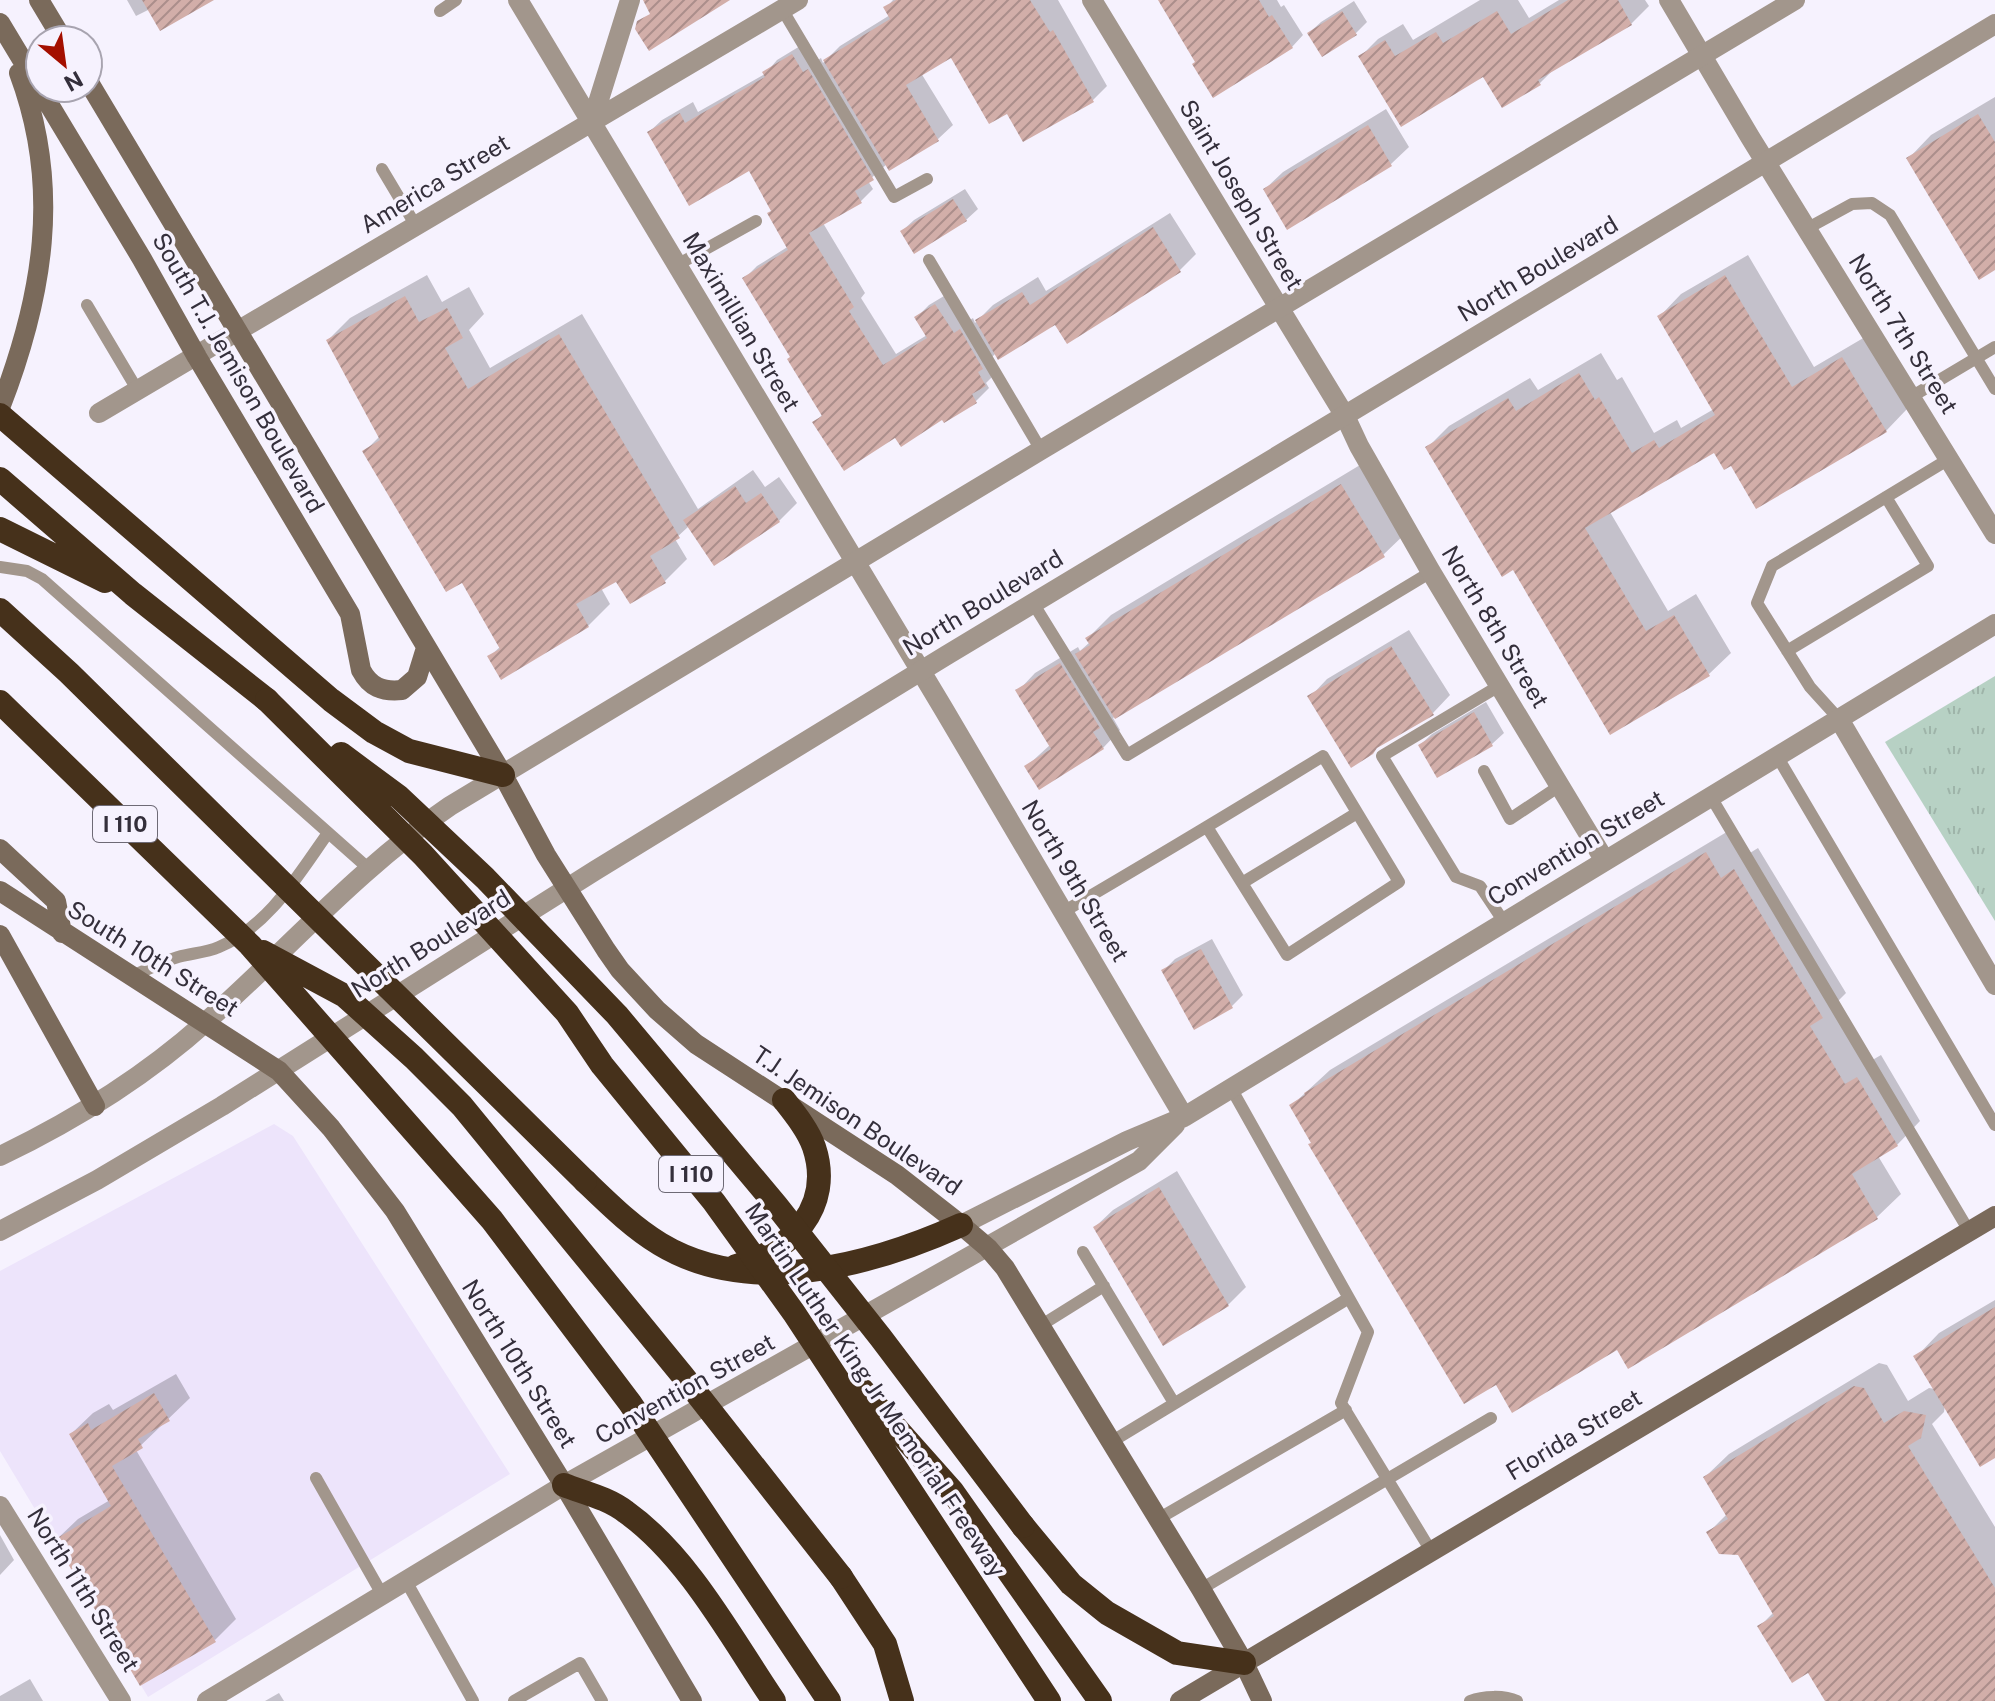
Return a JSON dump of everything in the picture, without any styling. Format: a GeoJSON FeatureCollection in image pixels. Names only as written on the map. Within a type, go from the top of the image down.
{"type":"FeatureCollection","features":[{"type":"Feature","properties":{"kind":"highway"},"geometry":{"type":"LineString","coordinates":[[0,415],[331,700],[374,732],[409,751],[503,775]]}},
{"type":"Feature","properties":{"kind":"highway","name":"Martin Luther King Jr Memorial Freeway"},"geometry":{"type":"LineString","coordinates":[[0,479],[133,594],[267,700],[423,855],[567,1013],[602,1065],[714,1202],[794,1313],[1049,1701]]}},
{"type":"Feature","properties":{"kind":"highway"},"geometry":{"type":"LineString","coordinates":[[0,529],[133,594]]}},
{"type":"Feature","properties":{"kind":"highway"},"geometry":{"type":"LineString","coordinates":[[0,610],[114,717],[585,1181],[631,1224],[663,1246],[708,1263],[781,1272],[843,1266],[928,1240],[961,1225]]}},
{"type":"Feature","properties":{"kind":"highway"},"geometry":{"type":"LineString","coordinates":[[267,700],[399,797],[485,878],[617,1015],[776,1205],[1071,1584],[1107,1613],[1177,1653],[1244,1663]]}},
{"type":"Feature","properties":{"kind":"highway","name":"I 110"},"geometry":{"type":"LineString","coordinates":[[0,702],[250,945],[492,1220],[667,1456],[829,1701]]}},
{"type":"Feature","properties":{"kind":"highway"},"geometry":{"type":"LineString","coordinates":[[250,945],[345,996],[462,1106],[674,1364],[841,1577],[885,1644],[902,1701]]}},
{"type":"Feature","properties":{"kind":"highway"},"geometry":{"type":"LineString","coordinates":[[730,1267],[764,1257],[789,1241],[810,1213],[816,1195],[818,1178],[814,1147],[784,1100]]}},
{"type":"Feature","properties":{"kind":"highway"},"geometry":{"type":"LineString","coordinates":[[794,1313],[952,1491],[1100,1701]]}},
{"type":"Feature","properties":{"kind":"highway"},"geometry":{"type":"LineString","coordinates":[[564,1485],[606,1500],[626,1511],[661,1544],[701,1592],[774,1701]]}},
{"type":"Feature","properties":{"kind":"main road"},"geometry":{"type":"LineString","coordinates":[[39,0],[53,24]]}},
{"type":"Feature","properties":{"kind":"main road"},"geometry":{"type":"LineString","coordinates":[[0,408],[15,370],[40,272],[44,222],[38,135],[30,103],[1,25]]}},
{"type":"Feature","properties":{"kind":"main road","name":"South T.J. Jemison Boulevard"},"geometry":{"type":"LineString","coordinates":[[1,25],[350,614],[361,670],[376,688],[394,690],[410,685],[421,669],[426,648]]}},
{"type":"Feature","properties":{"kind":"main road","name":"South T.J. Jemison Boulevard"},"geometry":{"type":"LineString","coordinates":[[102,104],[533,830]]}},
{"type":"Feature","properties":{"kind":"main road","name":"T.J. Jemison Boulevard"},"geometry":{"type":"LineString","coordinates":[[533,830],[620,970],[657,1010],[696,1044],[897,1175],[988,1248],[1005,1268],[1244,1663]]}},
{"type":"Feature","properties":{"kind":"main road"},"geometry":{"type":"LineString","coordinates":[[0,849],[56,901],[62,933]]}},
{"type":"Feature","properties":{"kind":"main road","name":"South 10th Street"},"geometry":{"type":"LineString","coordinates":[[0,891],[279,1071]]}},
{"type":"Feature","properties":{"kind":"main road"},"geometry":{"type":"LineString","coordinates":[[0,935],[95,1106]]}},
{"type":"Feature","properties":{"kind":"main road","name":"North 10th Street"},"geometry":{"type":"LineString","coordinates":[[279,1071],[331,1128],[395,1211],[564,1485],[692,1701]]}},
{"type":"Feature","properties":{"kind":"main road","name":"Florida Street"},"geometry":{"type":"LineString","coordinates":[[1180,1701],[1995,1216]]}},
{"type":"Feature","properties":{"kind":"main road"},"geometry":{"type":"LineString","coordinates":[[1244,1663],[1262,1701]]}},
{"type":"Feature","properties":{"kind":"street","name":"Maximillian Street"},"geometry":{"type":"LineString","coordinates":[[518,0],[921,671]]}},
{"type":"Feature","properties":{"kind":"street"},"geometry":{"type":"LineString","coordinates":[[592,122],[630,0]]}},
{"type":"Feature","properties":{"kind":"street","name":"Saint Joseph Street"},"geometry":{"type":"LineString","coordinates":[[1092,0],[1345,416]]}},
{"type":"Feature","properties":{"kind":"street","name":"North 7th Street"},"geometry":{"type":"LineString","coordinates":[[1669,0],[1995,534]]}},
{"type":"Feature","properties":{"kind":"street"},"geometry":{"type":"LineString","coordinates":[[0,1156],[95,1106],[206,1022],[368,868],[410,834],[1041,450],[1795,0]]}},
{"type":"Feature","properties":{"kind":"street","name":"America Street"},"geometry":{"type":"LineString","coordinates":[[99,413],[790,5]]}},
{"type":"Feature","properties":{"kind":"street","name":"North Boulevard"},"geometry":{"type":"LineString","coordinates":[[0,1231],[97,1180],[279,1071],[921,671],[1995,24]]}},
{"type":"Feature","properties":{"kind":"street","name":"North 8th Street"},"geometry":{"type":"LineString","coordinates":[[1345,416],[1431,572],[1605,861]]}},
{"type":"Feature","properties":{"kind":"street","name":"Convention Street"},"geometry":{"type":"LineString","coordinates":[[961,1225],[1127,1141],[1184,1117],[1995,624]]}},
{"type":"Feature","properties":{"kind":"street","name":"North 9th Street"},"geometry":{"type":"LineString","coordinates":[[921,671],[1184,1117]]}},
{"type":"Feature","properties":{"kind":"street"},"geometry":{"type":"LineString","coordinates":[[1839,719],[1995,985]]}},
{"type":"Feature","properties":{"kind":"street","name":"Convention Street"},"geometry":{"type":"LineString","coordinates":[[207,1701],[564,1485],[1139,1161],[1184,1117]]}},
{"type":"Feature","properties":{"kind":"street","name":"North 11th Street"},"geometry":{"type":"LineString","coordinates":[[0,1506],[121,1701]]}},
{"type":"Feature","properties":{"kind":"lane"},"geometry":{"type":"LineString","coordinates":[[440,11],[456,0]]}},
{"type":"Feature","properties":{"kind":"lane"},"geometry":{"type":"LineString","coordinates":[[790,5],[894,197],[927,179]]}},
{"type":"Feature","properties":{"kind":"lane"},"geometry":{"type":"LineString","coordinates":[[382,169],[416,226]]}},
{"type":"Feature","properties":{"kind":"lane"},"geometry":{"type":"LineString","coordinates":[[1808,228],[1852,204],[1872,203],[1890,215],[1995,389]]}},
{"type":"Feature","properties":{"kind":"lane"},"geometry":{"type":"LineString","coordinates":[[677,265],[756,221]]}},
{"type":"Feature","properties":{"kind":"lane"},"geometry":{"type":"LineString","coordinates":[[929,260],[1041,450]]}},
{"type":"Feature","properties":{"kind":"lane"},"geometry":{"type":"LineString","coordinates":[[87,305],[138,391]]}},
{"type":"Feature","properties":{"kind":"lane"},"geometry":{"type":"LineString","coordinates":[[1911,397],[1995,347]]}},
{"type":"Feature","properties":{"kind":"lane"},"geometry":{"type":"LineString","coordinates":[[1839,719],[1810,687],[1757,603],[1772,566],[1949,459]]}},
{"type":"Feature","properties":{"kind":"lane"},"geometry":{"type":"LineString","coordinates":[[1787,651],[1928,566],[1886,497]]}},
{"type":"Feature","properties":{"kind":"lane"},"geometry":{"type":"LineString","coordinates":[[0,567],[27,571],[42,579],[368,868]]}},
{"type":"Feature","properties":{"kind":"lane"},"geometry":{"type":"LineString","coordinates":[[1033,603],[1127,755],[1431,572]]}},
{"type":"Feature","properties":{"kind":"lane"},"geometry":{"type":"LineString","coordinates":[[1499,686],[1382,756],[1456,877],[1480,886],[1504,922]]}},
{"type":"Feature","properties":{"kind":"lane"},"geometry":{"type":"LineString","coordinates":[[1063,912],[1323,756],[1399,882],[1287,955],[1207,827]]}},
{"type":"Feature","properties":{"kind":"lane"},"geometry":{"type":"LineString","coordinates":[[1777,756],[1995,1125]]}},
{"type":"Feature","properties":{"kind":"lane"},"geometry":{"type":"LineString","coordinates":[[1484,771],[1510,819],[1561,785]]}},
{"type":"Feature","properties":{"kind":"lane"},"geometry":{"type":"LineString","coordinates":[[1711,797],[1969,1231]]}},
{"type":"Feature","properties":{"kind":"lane"},"geometry":{"type":"LineString","coordinates":[[1242,883],[1357,813]]}},
{"type":"Feature","properties":{"kind":"lane"},"geometry":{"type":"LineString","coordinates":[[132,976],[179,957],[199,955],[246,932],[269,912],[328,833]]}},
{"type":"Feature","properties":{"kind":"lane"},"geometry":{"type":"LineString","coordinates":[[1231,1088],[1368,1332],[1341,1403],[1431,1551]]}},
{"type":"Feature","properties":{"kind":"lane"},"geometry":{"type":"LineString","coordinates":[[1083,1252],[1174,1403]]}},
{"type":"Feature","properties":{"kind":"lane"},"geometry":{"type":"LineString","coordinates":[[1040,1326],[1104,1286]]}},
{"type":"Feature","properties":{"kind":"lane"},"geometry":{"type":"LineString","coordinates":[[1111,1442],[1349,1298]]}},
{"type":"Feature","properties":{"kind":"lane"},"geometry":{"type":"LineString","coordinates":[[1158,1519],[1346,1410]]}},
{"type":"Feature","properties":{"kind":"lane"},"geometry":{"type":"LineString","coordinates":[[1201,1589],[1491,1418]]}},
{"type":"Feature","properties":{"kind":"lane"},"geometry":{"type":"LineString","coordinates":[[316,1478],[383,1596]]}},
{"type":"Feature","properties":{"kind":"lane"},"geometry":{"type":"LineString","coordinates":[[406,1581],[473,1701]]}},
{"type":"Feature","properties":{"kind":"lane"},"geometry":{"type":"LineString","coordinates":[[514,1701],[580,1663],[602,1701]]}},
{"type":"Feature","properties":{"kind":"lane"},"geometry":{"type":"LineString","coordinates":[[1470,1701],[1511,1698],[1517,1701]]}},
{"type":"Feature","properties":{"kind":"shaded area"},"geometry":{"type":"Polygon","coordinates":[[[274,1124],[293,1136],[510,1474],[148,1697],[0,1451],[0,1271],[274,1124]]]}},
{"type":"Feature","properties":{"kind":"green space"},"geometry":{"type":"Polygon","coordinates":[[[1995,676],[1995,921],[1885,742],[1995,676]]]}},
{"type":"Feature","properties":{"kind":"building"},"geometry":{"type":"Polygon","coordinates":[[[142,0],[214,0],[160,31],[142,0]]]}},
{"type":"Feature","properties":{"kind":"building"},"geometry":{"type":"Polygon","coordinates":[[[643,0],[730,0],[649,51],[635,29],[637,21],[650,14],[643,0]]]}},
{"type":"Feature","properties":{"kind":"building"},"geometry":{"type":"Polygon","coordinates":[[[896,0],[1030,0],[1050,32],[1053,30],[1094,102],[1023,142],[1007,114],[989,124],[951,58],[906,85],[939,141],[889,171],[823,60],[890,19],[883,7],[896,0]]]}},
{"type":"Feature","properties":{"kind":"building"},"geometry":{"type":"Polygon","coordinates":[[[1158,0],[1259,0],[1293,48],[1213,98],[1158,0]]]}},
{"type":"Feature","properties":{"kind":"building"},"geometry":{"type":"Polygon","coordinates":[[[1568,0],[1618,0],[1632,25],[1538,80],[1541,85],[1502,108],[1483,77],[1401,127],[1358,56],[1385,40],[1395,56],[1436,32],[1443,43],[1497,11],[1511,34],[1568,0]]]}},
{"type":"Feature","properties":{"kind":"building"},"geometry":{"type":"Polygon","coordinates":[[[1342,11],[1357,35],[1322,57],[1307,33],[1342,11]]]}},
{"type":"Feature","properties":{"kind":"building"},"geometry":{"type":"Polygon","coordinates":[[[792,54],[803,72],[808,69],[874,180],[855,191],[862,203],[809,233],[854,307],[849,311],[883,365],[927,338],[914,317],[935,304],[954,333],[960,329],[983,369],[978,372],[986,386],[972,394],[977,403],[944,423],[942,420],[901,447],[895,438],[844,471],[812,422],[822,416],[742,278],[788,250],[767,213],[771,211],[749,171],[689,206],[647,132],[680,113],[685,123],[765,77],[762,72],[792,54]]]}},
{"type":"Feature","properties":{"kind":"building"},"geometry":{"type":"Polygon","coordinates":[[[1978,114],[1995,142],[1995,270],[1979,280],[1906,158],[1978,114]]]}},
{"type":"Feature","properties":{"kind":"building"},"geometry":{"type":"Polygon","coordinates":[[[1368,125],[1392,166],[1287,230],[1263,189],[1368,125]]]}},
{"type":"Feature","properties":{"kind":"building"},"geometry":{"type":"Polygon","coordinates":[[[953,199],[967,221],[914,254],[900,231],[953,199]]]}},
{"type":"Feature","properties":{"kind":"building"},"geometry":{"type":"Polygon","coordinates":[[[1153,227],[1181,272],[1067,344],[1055,325],[998,360],[975,320],[1022,292],[1030,305],[1153,227]]]}},
{"type":"Feature","properties":{"kind":"building"},"geometry":{"type":"Polygon","coordinates":[[[1725,275],[1792,387],[1842,357],[1887,432],[1756,509],[1731,466],[1724,470],[1714,453],[1585,528],[1646,631],[1674,615],[1710,676],[1610,735],[1513,570],[1502,577],[1425,447],[1508,398],[1516,411],[1579,373],[1595,400],[1599,397],[1632,453],[1654,440],[1659,448],[1715,415],[1657,316],[1725,275]]]}},
{"type":"Feature","properties":{"kind":"building"},"geometry":{"type":"Polygon","coordinates":[[[405,296],[419,322],[447,308],[463,338],[445,348],[468,389],[559,334],[680,538],[650,556],[666,583],[630,604],[616,582],[576,604],[589,627],[501,680],[487,656],[500,649],[462,583],[446,592],[362,451],[380,440],[326,340],[405,296]]]}},
{"type":"Feature","properties":{"kind":"building"},"geometry":{"type":"Polygon","coordinates":[[[1341,484],[1385,557],[1115,719],[1075,654],[1090,645],[1085,638],[1341,484]]]}},
{"type":"Feature","properties":{"kind":"building"},"geometry":{"type":"Polygon","coordinates":[[[735,486],[746,503],[761,493],[780,522],[714,566],[683,520],[735,486]]]}},
{"type":"Feature","properties":{"kind":"building"},"geometry":{"type":"Polygon","coordinates":[[[1391,646],[1434,715],[1377,748],[1351,768],[1307,696],[1391,646]]]}},
{"type":"Feature","properties":{"kind":"building"},"geometry":{"type":"Polygon","coordinates":[[[1060,663],[1100,728],[1093,732],[1104,749],[1039,790],[1024,766],[1051,749],[1015,690],[1060,663]]]}},
{"type":"Feature","properties":{"kind":"building"},"geometry":{"type":"Polygon","coordinates":[[[1474,712],[1493,746],[1437,778],[1418,745],[1474,712]]]}},
{"type":"Feature","properties":{"kind":"building"},"geometry":{"type":"Polygon","coordinates":[[[1706,852],[1721,878],[1734,869],[1823,1018],[1810,1026],[1845,1084],[1857,1077],[1898,1146],[1852,1174],[1878,1219],[1628,1369],[1617,1350],[1512,1413],[1496,1385],[1464,1404],[1308,1144],[1311,1143],[1289,1105],[1304,1093],[1706,852]]]}},
{"type":"Feature","properties":{"kind":"building"},"geometry":{"type":"Polygon","coordinates":[[[1201,949],[1233,1008],[1194,1030],[1161,970],[1201,949]]]}},
{"type":"Feature","properties":{"kind":"building"},"geometry":{"type":"Polygon","coordinates":[[[1159,1187],[1229,1306],[1163,1346],[1093,1227],[1159,1187]]]}},
{"type":"Feature","properties":{"kind":"building"},"geometry":{"type":"Polygon","coordinates":[[[1995,1307],[1995,1458],[1980,1467],[1913,1356],[1995,1307]]]}},
{"type":"Feature","properties":{"kind":"building"},"geometry":{"type":"Polygon","coordinates":[[[1854,1386],[1864,1388],[1884,1423],[1904,1411],[1926,1415],[1921,1438],[1908,1446],[1995,1588],[1995,1701],[1825,1701],[1808,1673],[1792,1683],[1757,1626],[1774,1616],[1738,1555],[1719,1554],[1706,1532],[1728,1519],[1703,1477],[1854,1386]]]}},
{"type":"Feature","properties":{"kind":"building"},"geometry":{"type":"Polygon","coordinates":[[[154,1393],[170,1421],[138,1439],[143,1448],[112,1466],[216,1642],[140,1686],[54,1540],[111,1506],[69,1434],[88,1423],[91,1430],[154,1393]]]}}]}
